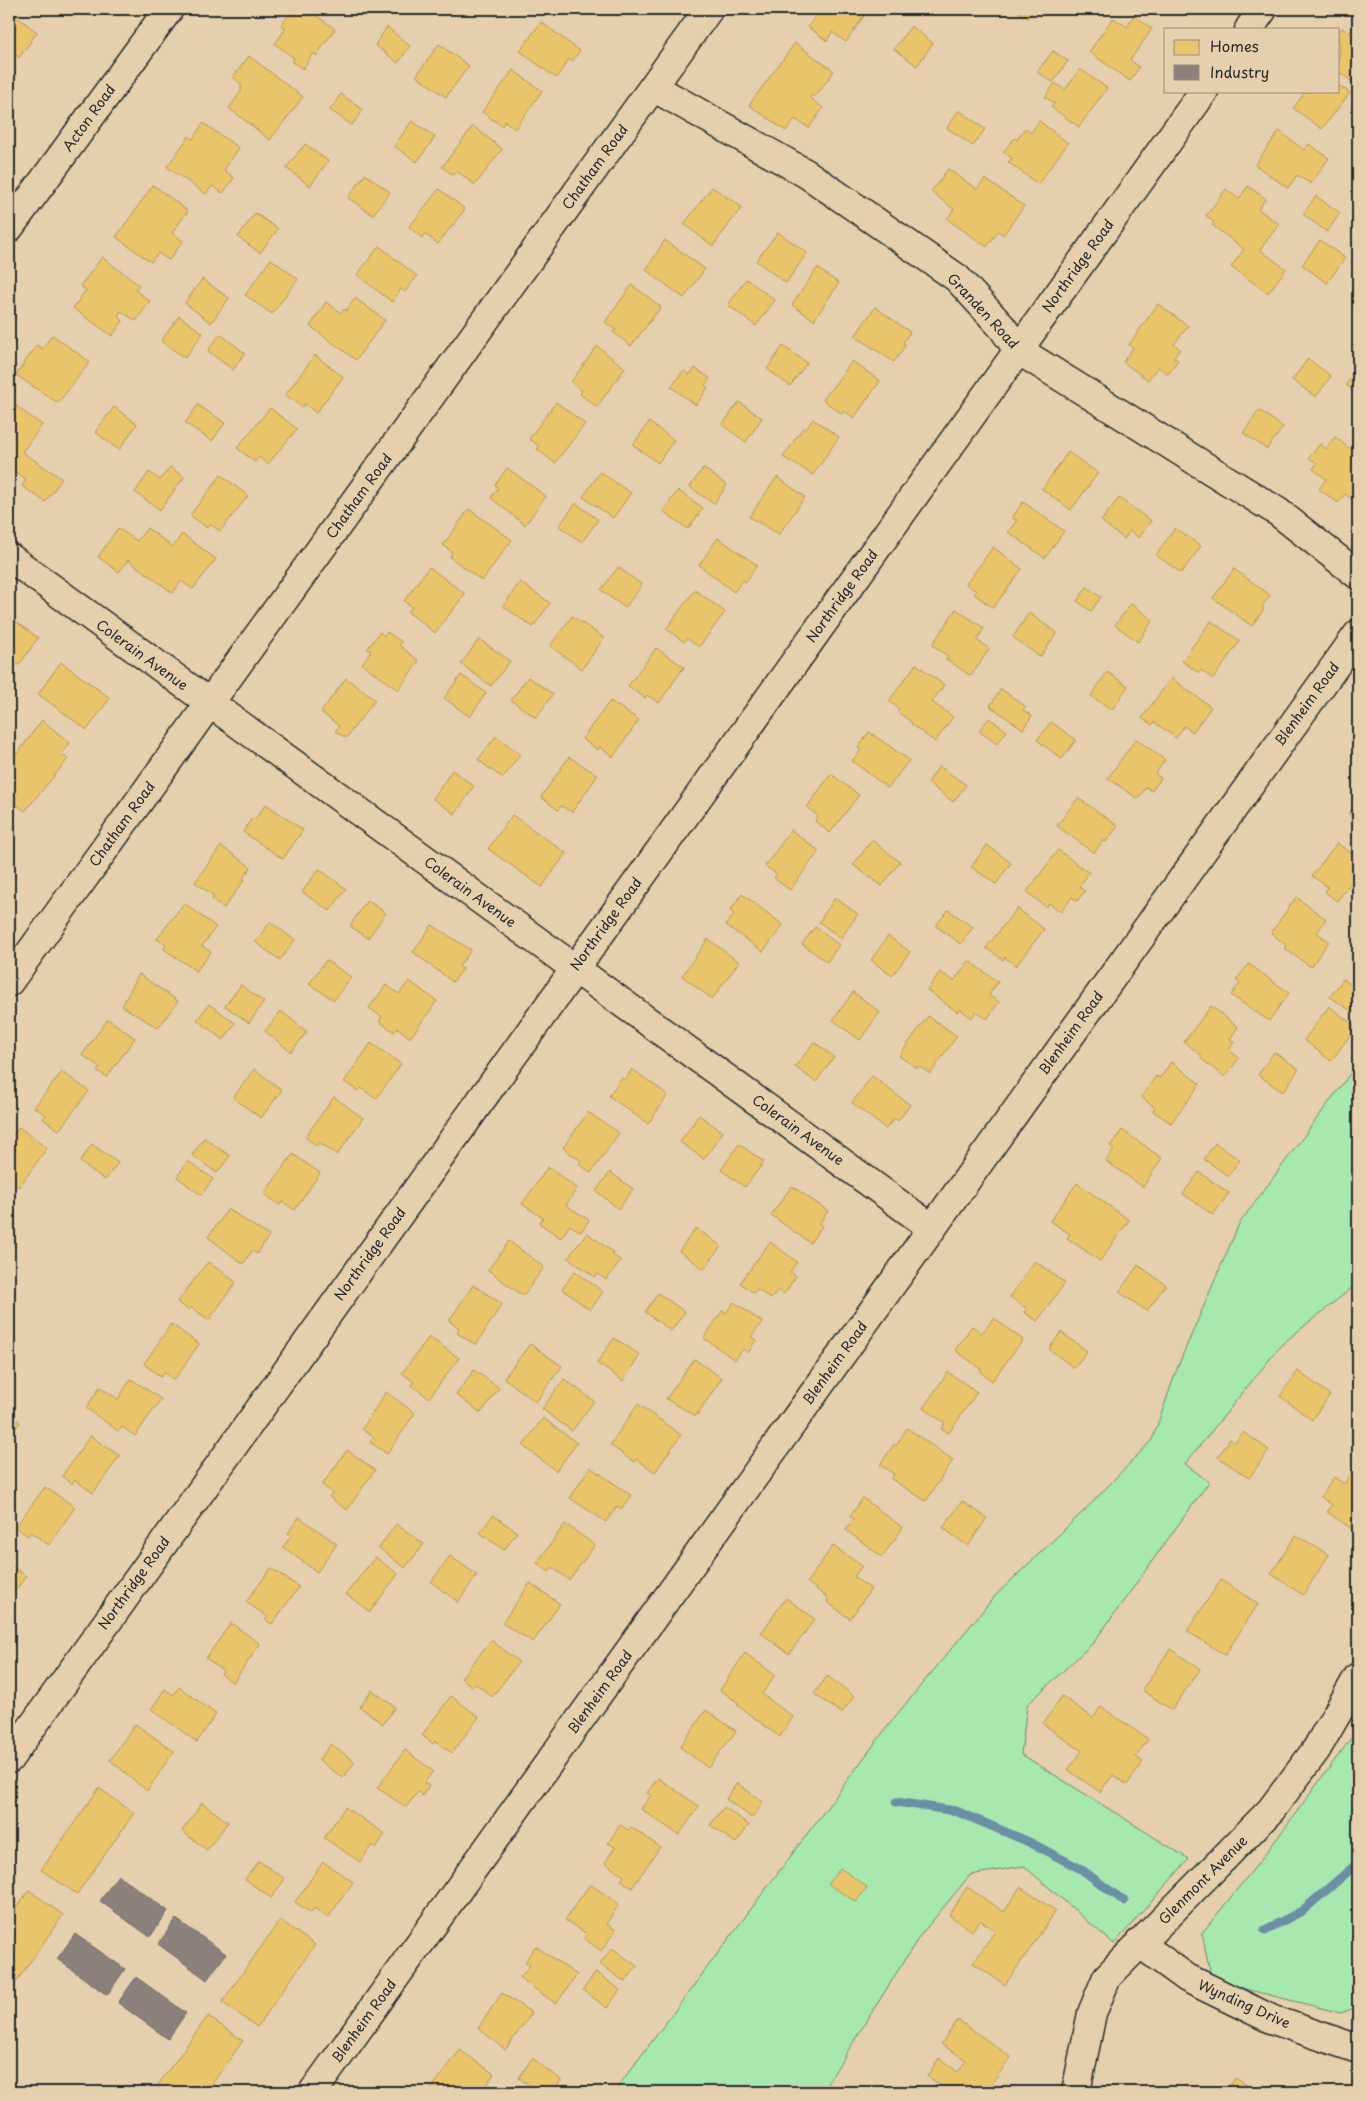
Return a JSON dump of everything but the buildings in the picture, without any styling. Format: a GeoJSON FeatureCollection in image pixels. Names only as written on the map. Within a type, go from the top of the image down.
{"type":"FeatureCollection","features":[{"type":"Feature","properties":{"kind":"street","name":"Acton Road"},"geometry":{"type":"LineString","coordinates":[[9,228],[169,9]]}},
{"type":"Feature","properties":{"kind":"street","name":"Chatham Road"},"geometry":{"type":"LineString","coordinates":[[9,982],[709,9]]}},
{"type":"Feature","properties":{"kind":"street"},"geometry":{"type":"LineString","coordinates":[[1249,28],[1263,9]]}},
{"type":"Feature","properties":{"kind":"street","name":"Granden Road"},"geometry":{"type":"LineString","coordinates":[[653,87],[807,174],[957,278],[1002,327],[1018,350],[1278,512],[1358,575]]}},
{"type":"Feature","properties":{"kind":"street","name":"Northridge Road"},"geometry":{"type":"LineString","coordinates":[[9,1759],[1203,92]]}},
{"type":"Feature","properties":{"kind":"street","name":"Colerain Avenue"},"geometry":{"type":"LineString","coordinates":[[9,558],[932,1228]]}},
{"type":"Feature","properties":{"kind":"street","name":"Blenheim Road"},"geometry":{"type":"LineString","coordinates":[[313,2092],[1358,634]]}},
{"type":"Feature","properties":{"kind":"street","name":"Glenmont Avenue"},"geometry":{"type":"LineString","coordinates":[[1076,2092],[1092,2013],[1107,1977],[1271,1810],[1316,1750],[1358,1677]]}},
{"type":"Feature","properties":{"kind":"street","name":"Wynding Drive"},"geometry":{"type":"LineString","coordinates":[[1139,1943],[1187,1978],[1263,2015],[1358,2049]]}},
{"type":"Feature","properties":{"kind":"green space"},"geometry":{"type":"Polygon","coordinates":[[[1358,1063],[1358,1283],[1282,1344],[1185,1464],[1209,1482],[1094,1642],[1027,1705],[1021,1754],[1189,1859],[1114,1944],[1024,1866],[970,1875],[919,1937],[822,2092],[614,2092],[894,1718],[995,1596],[1087,1508],[1152,1440],[1178,1366],[1239,1224],[1358,1063]]]}},
{"type":"Feature","properties":{"kind":"green space"},"geometry":{"type":"Polygon","coordinates":[[[1358,1729],[1358,2006],[1341,2013],[1230,1985],[1210,1972],[1202,1933],[1264,1856],[1358,1729]]]}},
{"type":"Feature","properties":{"kind":"waterway"},"geometry":{"type":"LineString","coordinates":[[896,1802],[956,1811],[1029,1842],[1081,1869],[1124,1901]]}},
{"type":"Feature","properties":{"kind":"waterway"},"geometry":{"type":"LineString","coordinates":[[1265,1930],[1302,1911],[1358,1863]]}}]}
